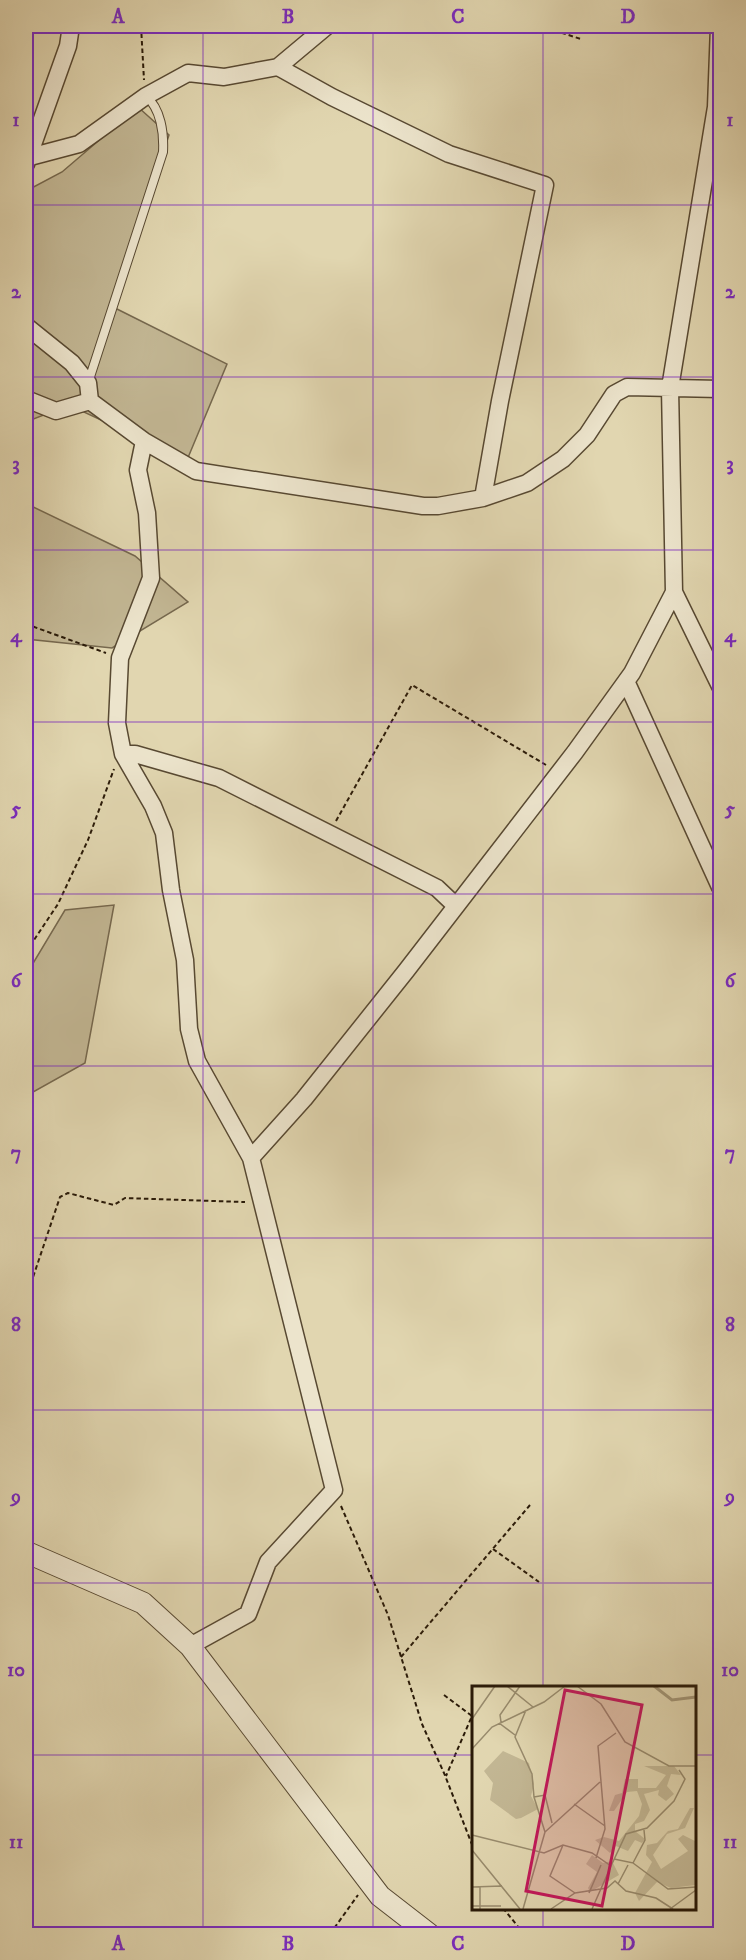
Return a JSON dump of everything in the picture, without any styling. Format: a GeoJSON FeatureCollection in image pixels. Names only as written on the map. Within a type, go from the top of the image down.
{"type":"FeatureCollection","features":[{"type":"Feature","properties":{"kind":"street"},"geometry":{"type":"LineString","coordinates":[[27,160],[69,46],[71,26]]}},
{"type":"Feature","properties":{"kind":"street"},"geometry":{"type":"LineString","coordinates":[[27,160],[78,144],[146,96],[188,73],[224,77],[278,67],[327,26]]}},
{"type":"Feature","properties":{"kind":"street"},"geometry":{"type":"LineString","coordinates":[[719,26],[716,107],[670,387],[675,592],[720,686]]}},
{"type":"Feature","properties":{"kind":"street"},"geometry":{"type":"LineString","coordinates":[[278,67],[332,97],[449,154],[545,185],[500,401],[483,498]]}},
{"type":"Feature","properties":{"kind":"street"},"geometry":{"type":"LineString","coordinates":[[26,326],[72,363],[88,383],[90,401],[144,441],[196,471],[423,506],[483,498],[527,483],[563,459],[587,435],[614,394],[627,387],[720,389]]}},
{"type":"Feature","properties":{"kind":"street"},"geometry":{"type":"LineString","coordinates":[[26,399],[56,411],[90,401]]}},
{"type":"Feature","properties":{"kind":"street"},"geometry":{"type":"LineString","coordinates":[[144,441],[138,470],[147,513],[151,578],[120,658],[117,723],[123,754],[153,806],[164,833],[171,890],[185,960],[189,1029],[197,1061],[251,1158],[334,1490],[268,1562],[248,1614],[190,1646]]}},
{"type":"Feature","properties":{"kind":"street"},"geometry":{"type":"LineString","coordinates":[[251,1158],[304,1099],[559,773],[626,681],[675,592]]}},
{"type":"Feature","properties":{"kind":"street"},"geometry":{"type":"LineString","coordinates":[[626,681],[720,887]]}},
{"type":"Feature","properties":{"kind":"street"},"geometry":{"type":"LineString","coordinates":[[123,754],[135,754],[219,778],[437,888],[456,906]]}},
{"type":"Feature","properties":{"kind":"street"},"geometry":{"type":"LineString","coordinates":[[26,1552],[143,1603],[190,1646],[380,1896],[429,1935]]}},
{"type":"Feature","properties":{"kind":"lane"},"geometry":{"type":"LineString","coordinates":[[88,383],[163,152],[164,140],[156,105],[146,96]]}},
{"type":"Feature","properties":{"kind":"path"},"geometry":{"type":"LineString","coordinates":[[141,26],[146,96]]}},
{"type":"Feature","properties":{"kind":"path"},"geometry":{"type":"LineString","coordinates":[[540,26],[581,39]]}},
{"type":"Feature","properties":{"kind":"path"},"geometry":{"type":"LineString","coordinates":[[26,624],[120,658]]}},
{"type":"Feature","properties":{"kind":"path"},"geometry":{"type":"LineString","coordinates":[[329,834],[412,685],[493,731],[559,773]]}},
{"type":"Feature","properties":{"kind":"path"},"geometry":{"type":"LineString","coordinates":[[26,952],[58,904],[88,840],[115,765],[123,754]]}},
{"type":"Feature","properties":{"kind":"path"},"geometry":{"type":"LineString","coordinates":[[26,1298],[60,1197],[68,1193],[114,1205],[125,1198],[242,1203],[259,1197]]}},
{"type":"Feature","properties":{"kind":"path"},"geometry":{"type":"LineString","coordinates":[[334,1490],[388,1615],[422,1724],[446,1776],[472,1844]]}},
{"type":"Feature","properties":{"kind":"path"},"geometry":{"type":"LineString","coordinates":[[401,1657],[530,1505]]}},
{"type":"Feature","properties":{"kind":"path"},"geometry":{"type":"LineString","coordinates":[[493,1549],[539,1582]]}},
{"type":"Feature","properties":{"kind":"path"},"geometry":{"type":"LineString","coordinates":[[444,1695],[472,1716],[446,1776]]}},
{"type":"Feature","properties":{"kind":"path"},"geometry":{"type":"LineString","coordinates":[[330,1935],[368,1881]]}},
{"type":"Feature","properties":{"kind":"path"},"geometry":{"type":"LineString","coordinates":[[504,1909],[524,1935]]}},
{"type":"Feature","properties":{"kind":"shaded area"},"geometry":{"type":"Polygon","coordinates":[[[138,107],[169,135],[113,307],[227,364],[187,460],[69,405],[26,422],[26,191],[62,172],[138,107]]]}},
{"type":"Feature","properties":{"kind":"shaded area"},"geometry":{"type":"Polygon","coordinates":[[[27,504],[135,556],[188,602],[112,648],[26,639],[27,504]]]}},
{"type":"Feature","properties":{"kind":"shaded area"},"geometry":{"type":"Polygon","coordinates":[[[114,905],[85,1063],[26,1096],[26,975],[65,910],[114,905]]]}}]}
